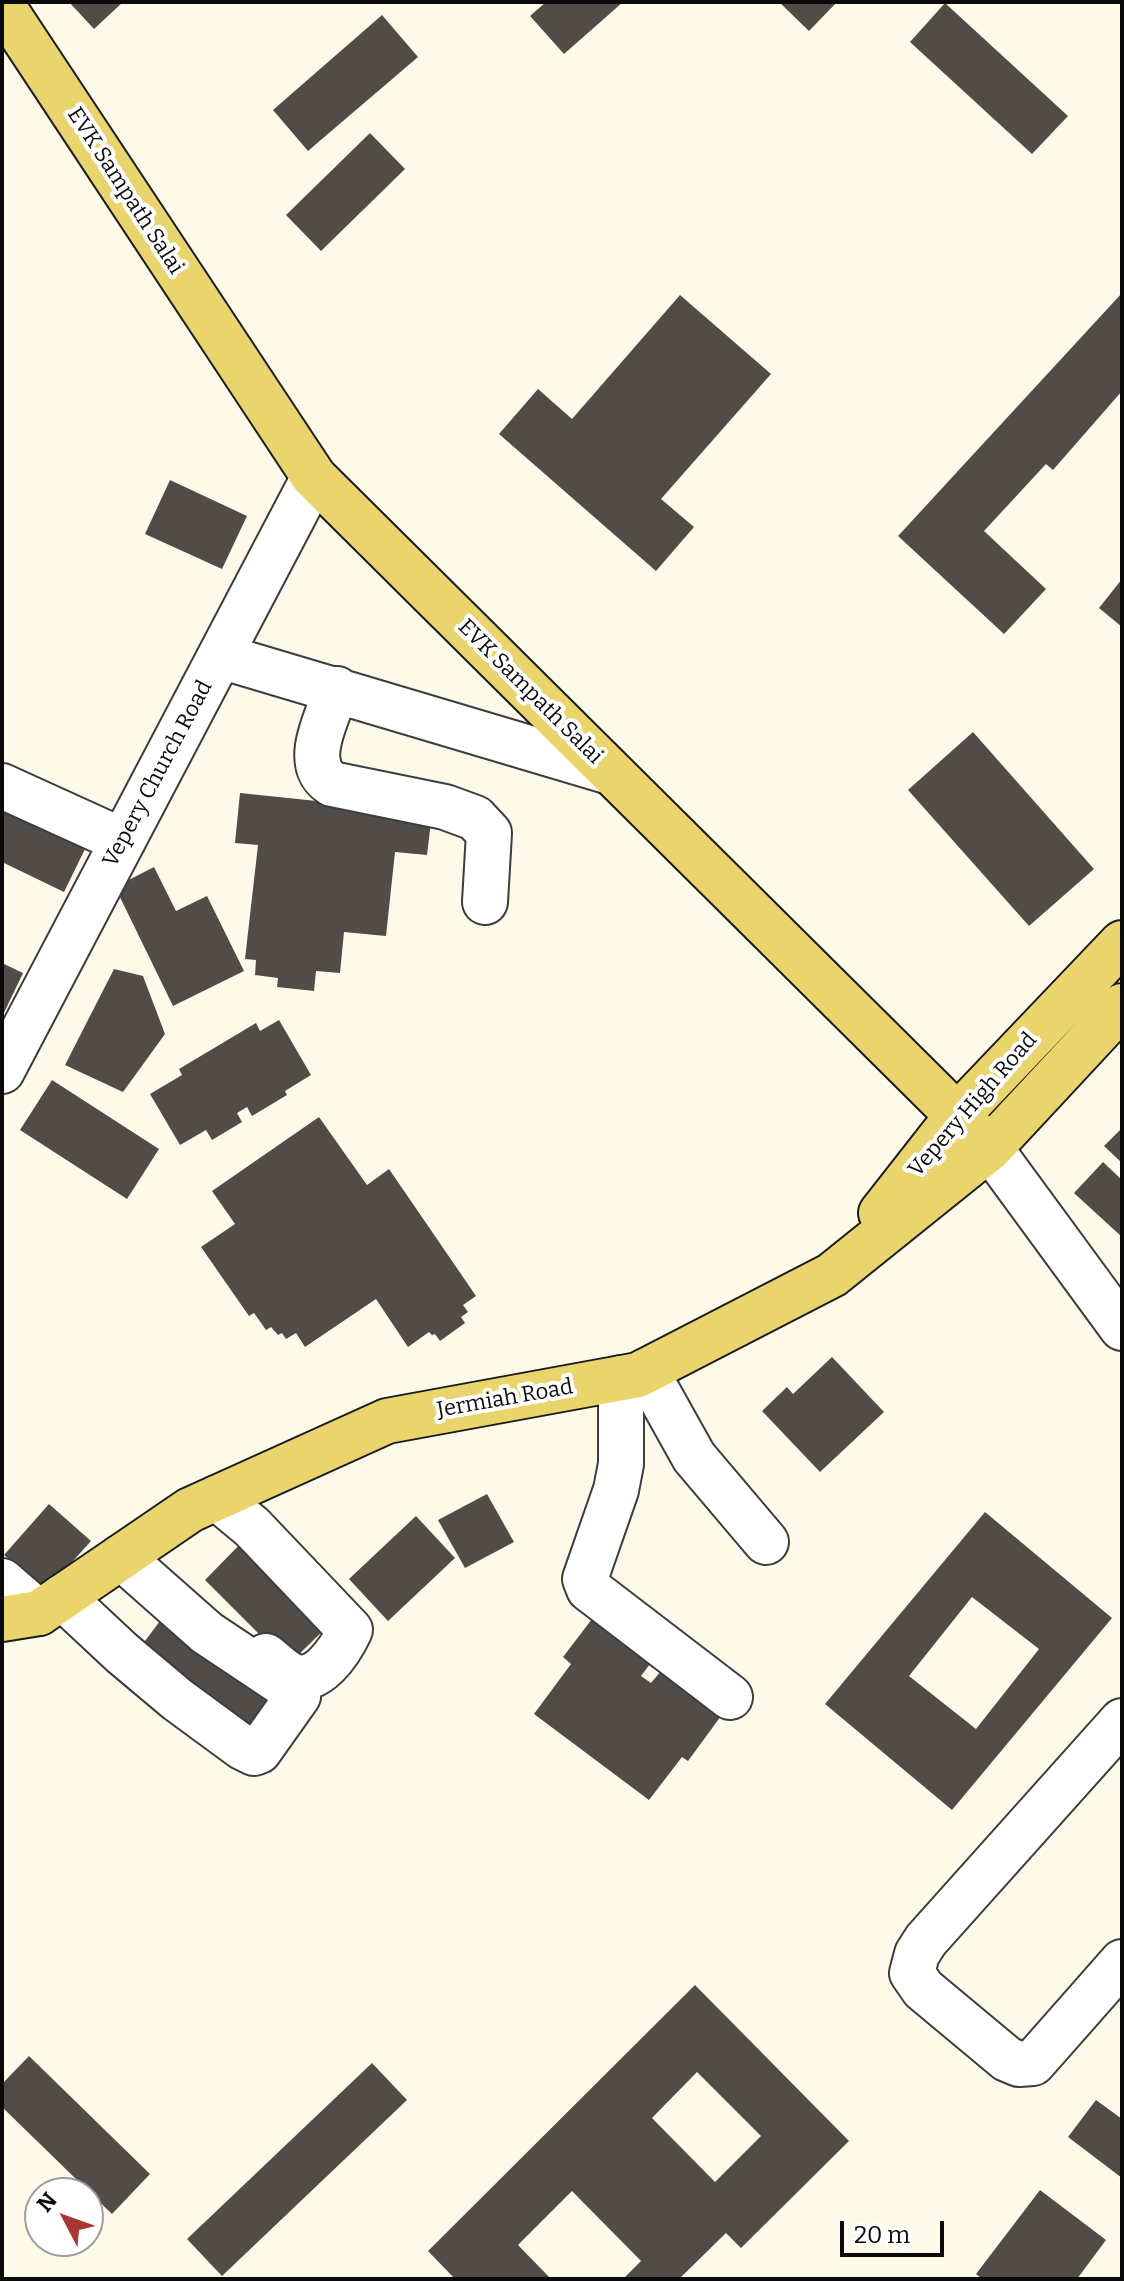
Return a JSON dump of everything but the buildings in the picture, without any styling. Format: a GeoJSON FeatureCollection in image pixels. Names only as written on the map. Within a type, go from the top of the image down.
{"type":"FeatureCollection","features":[{"type":"Feature","properties":{"kind":"main road","name":"EVK Sampath Salai"},"geometry":{"type":"LineString","coordinates":[[2,5],[314,477],[990,1148]]}},
{"type":"Feature","properties":{"kind":"main road","name":"Vepery High Road"},"geometry":{"type":"LineString","coordinates":[[832,1275],[957,1116],[1122,943]]}},
{"type":"Feature","properties":{"kind":"main road","name":"Vepery High Road"},"geometry":{"type":"LineString","coordinates":[[990,1148],[1122,1006]]}},
{"type":"Feature","properties":{"kind":"main road","name":"Jermiah Road"},"geometry":{"type":"LineString","coordinates":[[34,1610],[190,1510],[387,1421],[633,1374],[832,1275],[990,1148]]}},
{"type":"Feature","properties":{"kind":"street","name":"Vepery Church Road"},"geometry":{"type":"LineString","coordinates":[[6,1052],[123,841],[314,477]]}},
{"type":"Feature","properties":{"kind":"street"},"geometry":{"type":"LineString","coordinates":[[220,656],[610,772]]}},
{"type":"Feature","properties":{"kind":"street"},"geometry":{"type":"LineString","coordinates":[[337,689],[319,742],[316,763],[322,778],[332,784],[445,807],[475,818],[489,833],[485,902]]}},
{"type":"Feature","properties":{"kind":"street"},"geometry":{"type":"LineString","coordinates":[[2,786],[123,841]]}},
{"type":"Feature","properties":{"kind":"street","name":"EVK Sampath Salai"},"geometry":{"type":"LineString","coordinates":[[990,1148],[1122,1328]]}},
{"type":"Feature","properties":{"kind":"street"},"geometry":{"type":"LineString","coordinates":[[633,1374],[694,1457],[766,1542]]}},
{"type":"Feature","properties":{"kind":"street"},"geometry":{"type":"LineString","coordinates":[[633,1374],[616,1490],[585,1579],[589,1589],[730,1697]]}},
{"type":"Feature","properties":{"kind":"street"},"geometry":{"type":"LineString","coordinates":[[135,1548],[168,1579],[292,1676],[305,1678],[314,1675],[334,1655],[350,1630],[345,1621],[252,1527],[217,1498]]}},
{"type":"Feature","properties":{"kind":"street"},"geometry":{"type":"LineString","coordinates":[[2,1581],[34,1610],[101,1634],[207,1722],[251,1752],[259,1751],[298,1696],[297,1693],[207,1633],[168,1579]]}},
{"type":"Feature","properties":{"kind":"street"},"geometry":{"type":"LineString","coordinates":[[1122,1721],[926,1940],[917,1954],[912,1973],[923,1989],[1007,2059],[1019,2064],[1033,2063],[1122,1962]]}}]}
